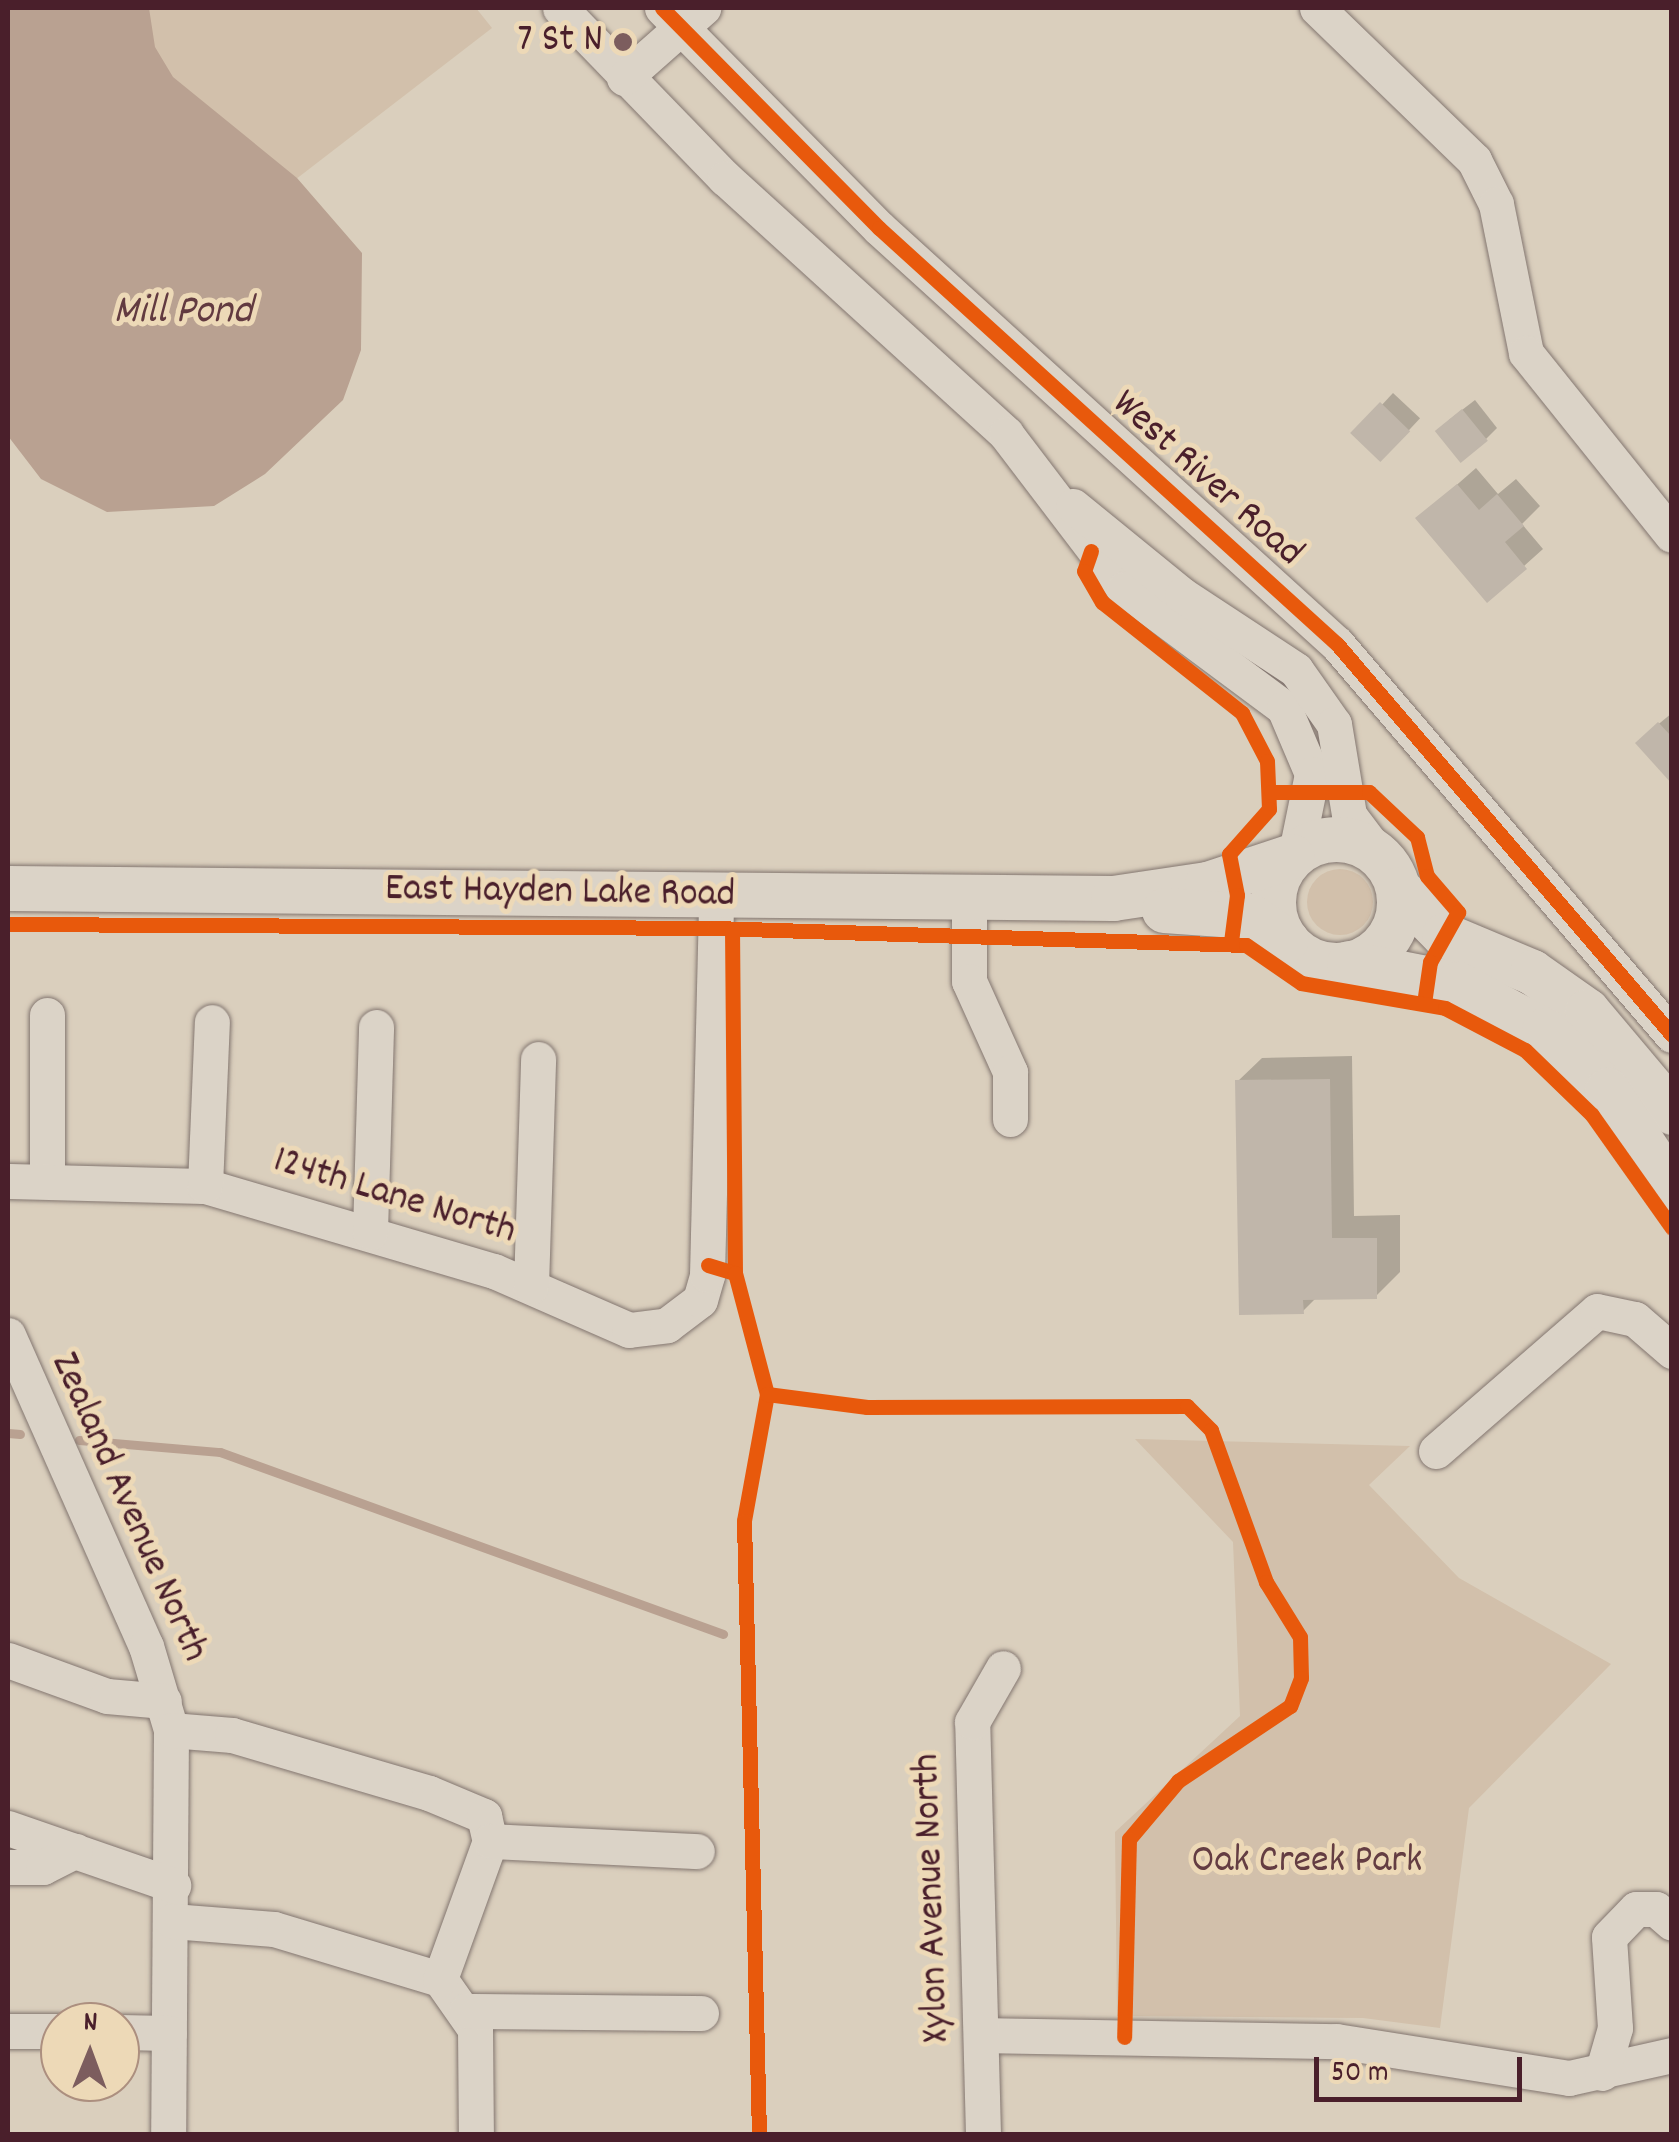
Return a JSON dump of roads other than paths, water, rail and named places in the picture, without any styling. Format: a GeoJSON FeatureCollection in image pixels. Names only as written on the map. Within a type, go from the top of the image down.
{"type":"FeatureCollection","features":[{"type":"Feature","properties":{"kind":"main road"},"geometry":{"type":"LineString","coordinates":[[1672,1112],[1587,1011],[1532,972],[1444,935],[1388,871],[1331,840],[1294,854],[1273,906],[1286,940],[1312,960],[1349,963],[1457,984],[1544,1030],[1607,1090],[1672,1188]]}},
{"type":"Feature","properties":{"kind":"main road","name":"East Hayden Lake Road"},"geometry":{"type":"LineString","coordinates":[[1114,898],[1208,884],[1294,854]]}},
{"type":"Feature","properties":{"kind":"main road"},"geometry":{"type":"LineString","coordinates":[[1349,963],[1390,934],[1388,871]]}},
{"type":"Feature","properties":{"kind":"main road","name":"East Hayden Lake Road"},"geometry":{"type":"LineString","coordinates":[[8,888],[1114,898],[1250,916],[1286,940]]}},
{"type":"Feature","properties":{"kind":"street"},"geometry":{"type":"LineString","coordinates":[[560,8],[624,78],[956,384],[1053,489],[1135,599],[1284,708],[1312,774],[1294,854]]}},
{"type":"Feature","properties":{"kind":"street"},"geometry":{"type":"LineString","coordinates":[[1317,8],[1474,160],[1496,204],[1526,352],[1672,535]]}},
{"type":"Feature","properties":{"kind":"street"},"geometry":{"type":"LineString","coordinates":[[624,78],[681,16]]}},
{"type":"Feature","properties":{"kind":"street","name":"West River Road"},"geometry":{"type":"LineString","coordinates":[[681,16],[866,216],[1337,644],[1672,1035]]}},
{"type":"Feature","properties":{"kind":"street"},"geometry":{"type":"LineString","coordinates":[[1053,489],[1182,595],[1296,670],[1334,724],[1350,815],[1388,871]]}},
{"type":"Feature","properties":{"kind":"street","name":"124th Lane North"},"geometry":{"type":"LineString","coordinates":[[8,1181],[205,1186],[370,1232],[531,1286],[648,1332],[700,1300],[708,1266],[716,895]]}},
{"type":"Feature","properties":{"kind":"street"},"geometry":{"type":"LineString","coordinates":[[969,899],[969,981],[1010,1072],[1010,1119]]}},
{"type":"Feature","properties":{"kind":"street"},"geometry":{"type":"LineString","coordinates":[[46,1015],[47,1181]]}},
{"type":"Feature","properties":{"kind":"street"},"geometry":{"type":"LineString","coordinates":[[205,1186],[212,1022]]}},
{"type":"Feature","properties":{"kind":"street"},"geometry":{"type":"LineString","coordinates":[[370,1232],[376,1028]]}},
{"type":"Feature","properties":{"kind":"street"},"geometry":{"type":"LineString","coordinates":[[531,1286],[538,1059]]}},
{"type":"Feature","properties":{"kind":"street"},"geometry":{"type":"LineString","coordinates":[[1436,1451],[1597,1311],[1635,1319],[1672,1351]]}},
{"type":"Feature","properties":{"kind":"street","name":"Zealand Avenue North"},"geometry":{"type":"LineString","coordinates":[[8,1335],[168,1716],[173,1885],[168,2134]]}},
{"type":"Feature","properties":{"kind":"street"},"geometry":{"type":"LineString","coordinates":[[8,1660],[168,1716],[429,1793],[484,1816],[490,1842],[440,1979]]}},
{"type":"Feature","properties":{"kind":"street","name":"Xylon Avenue North"},"geometry":{"type":"LineString","coordinates":[[983,2134],[972,1722],[1003,1668]]}},
{"type":"Feature","properties":{"kind":"street"},"geometry":{"type":"LineString","coordinates":[[8,1828],[173,1885]]}},
{"type":"Feature","properties":{"kind":"street"},"geometry":{"type":"LineString","coordinates":[[490,1842],[697,1851]]}},
{"type":"Feature","properties":{"kind":"street"},"geometry":{"type":"LineString","coordinates":[[8,1867],[43,1867],[74,1851]]}},
{"type":"Feature","properties":{"kind":"street"},"geometry":{"type":"LineString","coordinates":[[1602,2073],[1614,2028],[1609,1936],[1636,1909],[1656,1909],[1672,1923]]}},
{"type":"Feature","properties":{"kind":"street"},"geometry":{"type":"LineString","coordinates":[[172,1921],[274,1929],[440,1979],[475,2029],[476,2134]]}},
{"type":"Feature","properties":{"kind":"street"},"geometry":{"type":"LineString","coordinates":[[466,2012],[701,2013]]}},
{"type":"Feature","properties":{"kind":"street"},"geometry":{"type":"LineString","coordinates":[[8,2030],[40,2031]]}},
{"type":"Feature","properties":{"kind":"street"},"geometry":{"type":"LineString","coordinates":[[140,2032],[169,2032]]}},
{"type":"Feature","properties":{"kind":"street"},"geometry":{"type":"LineString","coordinates":[[981,2035],[1336,2041],[1531,2075],[1602,2073],[1672,2055]]}},
{"type":"Feature","properties":{"kind":"water","name":"Mill Pond"},"geometry":{"type":"Polygon","coordinates":[[[8,8],[149,8],[155,47],[173,77],[297,178],[362,253],[361,350],[343,400],[265,474],[214,506],[107,512],[41,479],[8,436],[8,8]]]}},
{"type":"Feature","properties":{"kind":"waterway"},"geometry":{"type":"LineString","coordinates":[[8,1433],[20,1434]]}},
{"type":"Feature","properties":{"kind":"waterway"},"geometry":{"type":"LineString","coordinates":[[79,1440],[220,1452],[723,1634]]}},
{"type":"Feature","properties":{"kind":"place","name":"7 St N"},"geometry":{"type":"Point","coordinates":[623,42]}},
{"type":"Feature","properties":{"kind":"park label","name":"Oak Creek Park"},"geometry":{"type":"Point","coordinates":[1307,1863]}}]}
